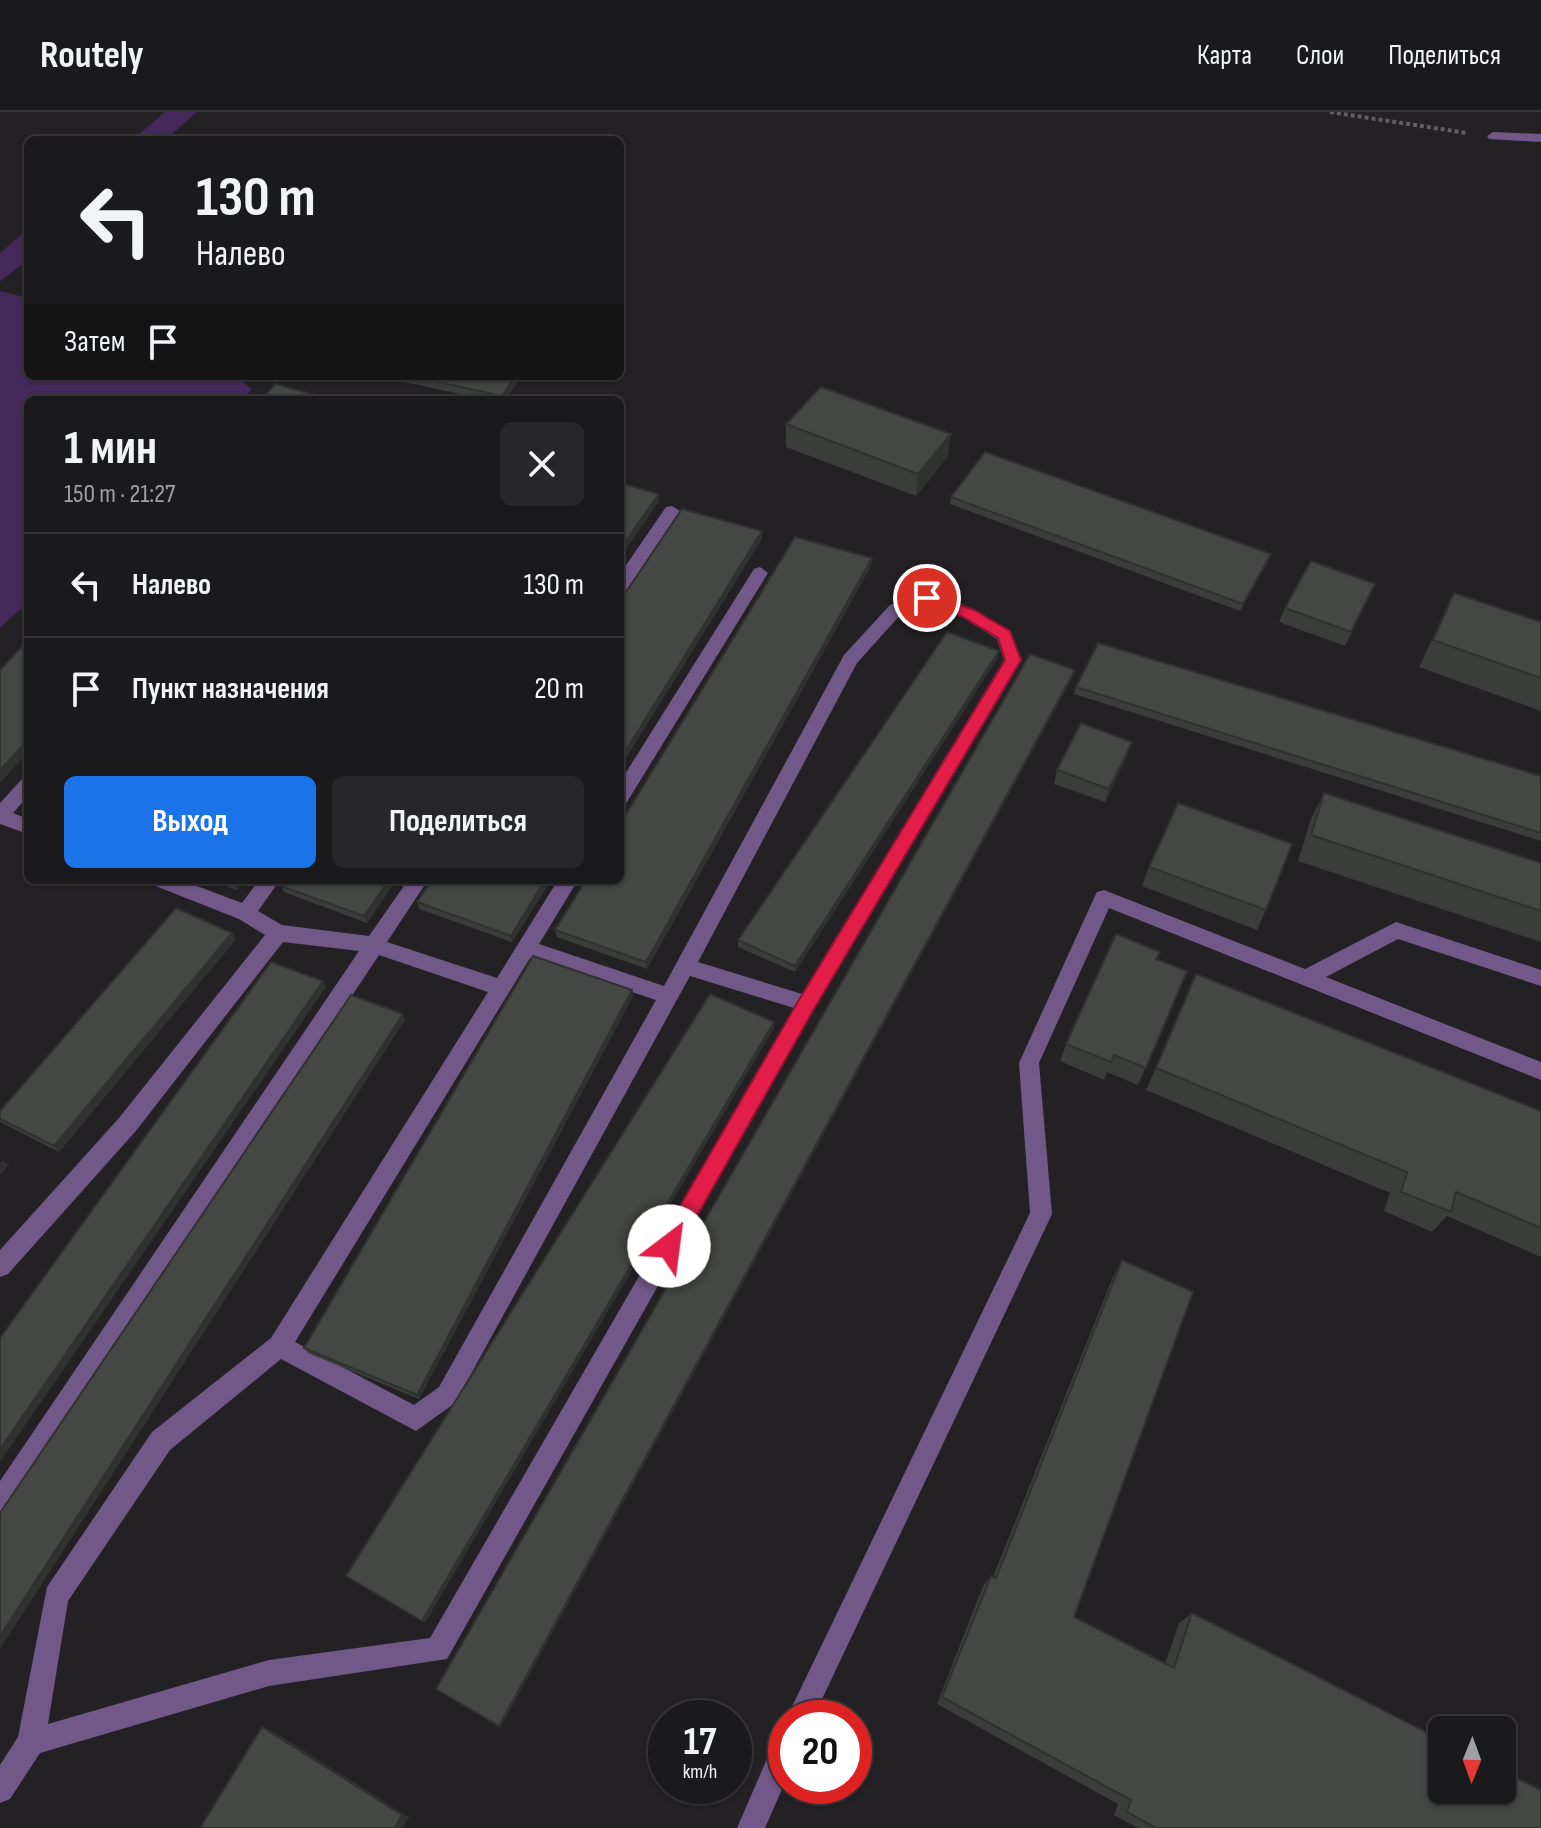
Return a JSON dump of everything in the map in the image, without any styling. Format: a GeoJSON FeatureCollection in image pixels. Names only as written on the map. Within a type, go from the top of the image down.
{"type":"FeatureCollection","features":[{"type":"Feature","properties":{"kind":"lane"},"geometry":{"type":"LineString","coordinates":[[1493,136],[1541,138]]}},
{"type":"Feature","properties":{"kind":"lane"},"geometry":{"type":"LineString","coordinates":[[624,581],[672,511]]}},
{"type":"Feature","properties":{"kind":"lane"},"geometry":{"type":"LineString","coordinates":[[624,791],[760,573]]}},
{"type":"Feature","properties":{"kind":"lane"},"geometry":{"type":"LineString","coordinates":[[31,1742],[269,1673],[438,1650],[807,1004],[1013,660],[1004,635],[968,613],[927,598],[896,609],[850,659],[669,996],[447,1395],[416,1419],[279,1346]]}},
{"type":"Feature","properties":{"kind":"lane"},"geometry":{"type":"LineString","coordinates":[[24,789],[0,816],[24,825]]}},
{"type":"Feature","properties":{"kind":"lane"},"geometry":{"type":"LineString","coordinates":[[170,884],[246,913],[278,933],[373,945],[499,987]]}},
{"type":"Feature","properties":{"kind":"lane"},"geometry":{"type":"LineString","coordinates":[[246,913],[267,884]]}},
{"type":"Feature","properties":{"kind":"lane"},"geometry":{"type":"LineString","coordinates":[[0,1503],[415,884]]}},
{"type":"Feature","properties":{"kind":"lane"},"geometry":{"type":"LineString","coordinates":[[0,1789],[31,1742],[56,1596],[161,1441],[279,1346],[566,884]]}},
{"type":"Feature","properties":{"kind":"lane"},"geometry":{"type":"LineString","coordinates":[[808,1700],[1041,1214],[1029,1063],[1104,898],[1541,1071]]}},
{"type":"Feature","properties":{"kind":"lane"},"geometry":{"type":"LineString","coordinates":[[1307,977],[1396,930],[1541,978]]}},
{"type":"Feature","properties":{"kind":"lane"},"geometry":{"type":"LineString","coordinates":[[0,1266],[127,1125],[278,933]]}},
{"type":"Feature","properties":{"kind":"lane"},"geometry":{"type":"LineString","coordinates":[[526,948],[669,996]]}},
{"type":"Feature","properties":{"kind":"lane"},"geometry":{"type":"LineString","coordinates":[[685,966],[807,1004]]}},
{"type":"Feature","properties":{"kind":"lane"},"geometry":{"type":"LineString","coordinates":[[751,1828],[768,1789]]}},
{"type":"Feature","properties":{"kind":"path"},"geometry":{"type":"LineString","coordinates":[[1330,112],[1493,136]]}},
{"type":"Feature","properties":{"kind":"shaded area"},"geometry":{"type":"Polygon","coordinates":[[[165,112],[197,112],[170,136],[137,136],[165,112]]]}},
{"type":"Feature","properties":{"kind":"shaded area"},"geometry":{"type":"Polygon","coordinates":[[[24,232],[24,263],[0,281],[0,253],[24,232]]]}},
{"type":"Feature","properties":{"kind":"shaded area"},"geometry":{"type":"Polygon","coordinates":[[[0,291],[24,297],[24,380],[240,380],[252,389],[245,396],[24,396],[24,606],[0,628],[0,291]]]}},
{"type":"Feature","properties":{"kind":"building"},"geometry":{"type":"Polygon","coordinates":[[[429,380],[512,380],[502,396],[429,380]]]}},
{"type":"Feature","properties":{"kind":"building"},"geometry":{"type":"Polygon","coordinates":[[[276,384],[318,396],[264,396],[276,384]]]}},
{"type":"Feature","properties":{"kind":"building"},"geometry":{"type":"Polygon","coordinates":[[[821,387],[951,434],[918,474],[786,424],[821,387]]]}},
{"type":"Feature","properties":{"kind":"building"},"geometry":{"type":"Polygon","coordinates":[[[985,452],[1271,554],[1243,604],[951,497],[985,452]]]}},
{"type":"Feature","properties":{"kind":"building"},"geometry":{"type":"Polygon","coordinates":[[[624,484],[659,494],[624,543],[624,484]]]}},
{"type":"Feature","properties":{"kind":"building"},"geometry":{"type":"Polygon","coordinates":[[[682,509],[762,531],[624,754],[624,595],[682,509]]]}},
{"type":"Feature","properties":{"kind":"building"},"geometry":{"type":"Polygon","coordinates":[[[795,537],[872,558],[646,962],[555,930],[584,884],[624,884],[624,817],[795,537]]]}},
{"type":"Feature","properties":{"kind":"building"},"geometry":{"type":"Polygon","coordinates":[[[1311,561],[1375,584],[1351,632],[1285,608],[1311,561]]]}},
{"type":"Feature","properties":{"kind":"building"},"geometry":{"type":"Polygon","coordinates":[[[1454,593],[1541,622],[1541,678],[1433,640],[1454,593]]]}},
{"type":"Feature","properties":{"kind":"building"},"geometry":{"type":"Polygon","coordinates":[[[947,632],[999,651],[795,966],[738,940],[947,632]]]}},
{"type":"Feature","properties":{"kind":"building"},"geometry":{"type":"Polygon","coordinates":[[[1098,643],[1541,776],[1541,833],[1076,687],[1098,643]]]}},
{"type":"Feature","properties":{"kind":"building"},"geometry":{"type":"Polygon","coordinates":[[[24,644],[24,744],[0,770],[0,670],[24,644]]]}},
{"type":"Feature","properties":{"kind":"building"},"geometry":{"type":"Polygon","coordinates":[[[1030,654],[1075,670],[499,1726],[436,1689],[1030,654]]]}},
{"type":"Feature","properties":{"kind":"building"},"geometry":{"type":"Polygon","coordinates":[[[1081,723],[1132,742],[1109,789],[1057,770],[1081,723]]]}},
{"type":"Feature","properties":{"kind":"building"},"geometry":{"type":"Polygon","coordinates":[[[1324,793],[1541,863],[1541,911],[1311,835],[1324,793]]]}},
{"type":"Feature","properties":{"kind":"building"},"geometry":{"type":"Polygon","coordinates":[[[1178,803],[1292,844],[1266,910],[1149,867],[1178,803]]]}},
{"type":"Feature","properties":{"kind":"building"},"geometry":{"type":"Polygon","coordinates":[[[282,884],[386,884],[364,916],[281,886],[282,884]]]}},
{"type":"Feature","properties":{"kind":"building"},"geometry":{"type":"Polygon","coordinates":[[[429,884],[543,884],[511,936],[417,902],[429,884]]]}},
{"type":"Feature","properties":{"kind":"building"},"geometry":{"type":"Polygon","coordinates":[[[176,908],[232,933],[54,1146],[0,1119],[0,1111],[176,908]]]}},
{"type":"Feature","properties":{"kind":"building"},"geometry":{"type":"Polygon","coordinates":[[[1116,934],[1160,952],[1156,959],[1187,971],[1146,1068],[1114,1055],[1111,1062],[1066,1044],[1116,934]]]}},
{"type":"Feature","properties":{"kind":"building"},"geometry":{"type":"Polygon","coordinates":[[[533,956],[632,990],[417,1395],[304,1348],[533,956]]]}},
{"type":"Feature","properties":{"kind":"building"},"geometry":{"type":"Polygon","coordinates":[[[271,962],[323,981],[0,1449],[0,1338],[271,962]]]}},
{"type":"Feature","properties":{"kind":"building"},"geometry":{"type":"Polygon","coordinates":[[[1196,974],[1541,1111],[1541,1228],[1456,1192],[1451,1212],[1401,1192],[1407,1172],[1156,1068],[1196,974]]]}},
{"type":"Feature","properties":{"kind":"building"},"geometry":{"type":"Polygon","coordinates":[[[710,994],[774,1022],[422,1621],[346,1576],[710,994]]]}},
{"type":"Feature","properties":{"kind":"building"},"geometry":{"type":"Polygon","coordinates":[[[351,995],[403,1014],[0,1636],[0,1513],[351,995]]]}},
{"type":"Feature","properties":{"kind":"building"},"geometry":{"type":"Polygon","coordinates":[[[1122,1260],[1193,1292],[1074,1617],[1174,1668],[1192,1613],[1428,1733],[1428,1804],[1516,1804],[1516,1778],[1541,1790],[1541,1828],[1156,1828],[1127,1812],[1131,1800],[942,1697],[991,1576],[996,1578],[1122,1260]]]}},
{"type":"Feature","properties":{"kind":"building"},"geometry":{"type":"Polygon","coordinates":[[[262,1727],[402,1815],[395,1828],[200,1828],[262,1727]]]}},
{"type":"Feature","properties":{"kind":"route"},"geometry":{"type":"LineString","coordinates":[[669,1246],[807,1004],[1013,660],[1004,635],[968,613],[927,598]]}}]}
